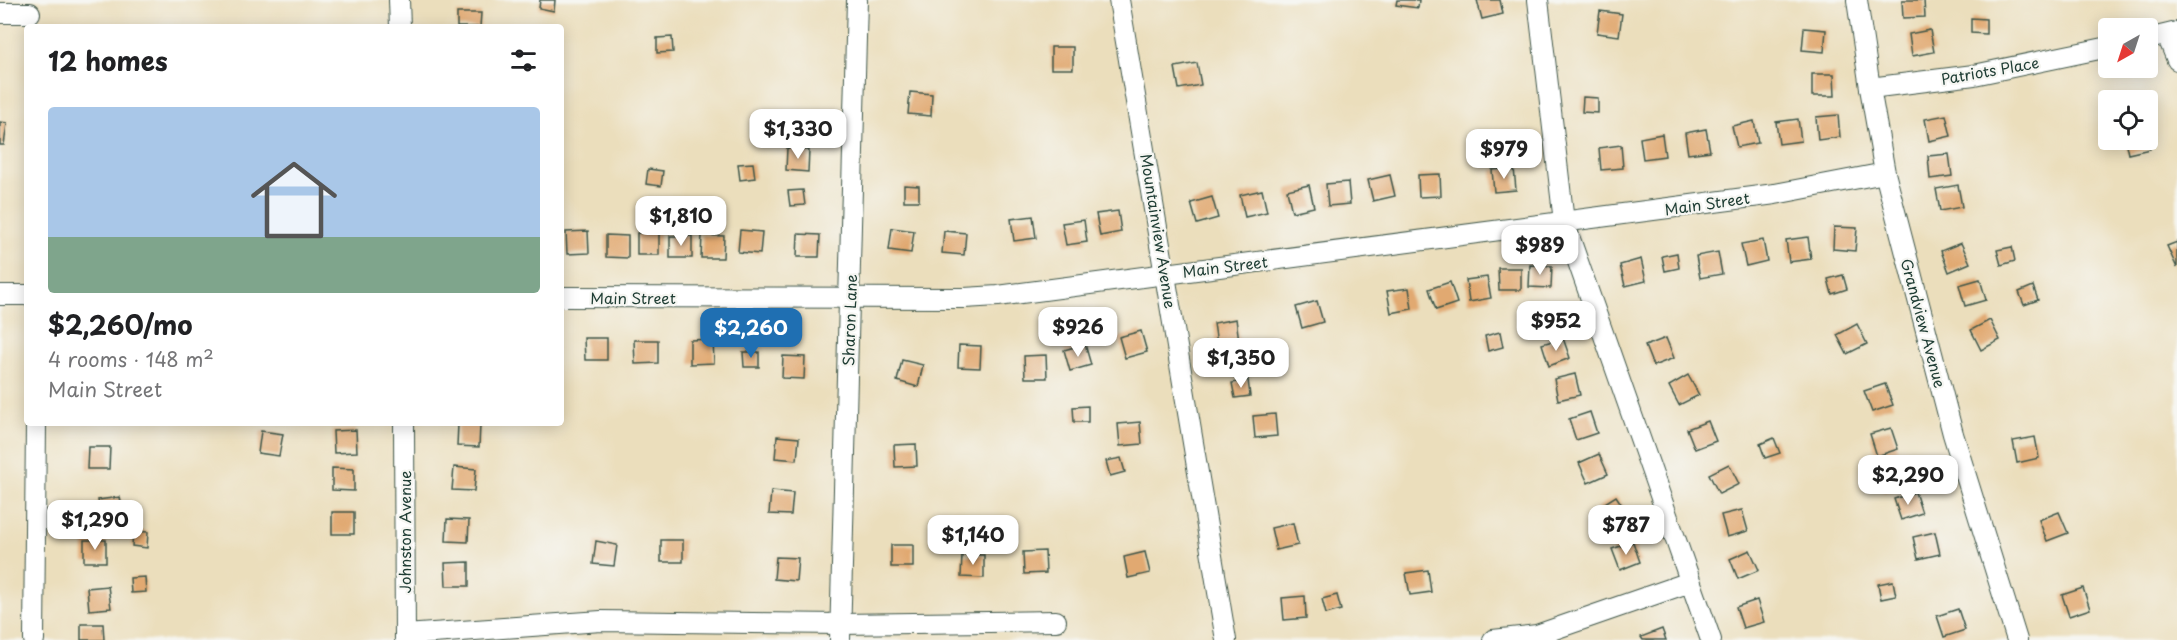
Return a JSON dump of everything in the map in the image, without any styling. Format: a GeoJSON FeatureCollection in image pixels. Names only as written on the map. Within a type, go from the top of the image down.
{"type":"FeatureCollection","features":[{"type":"Feature","properties":{"kind":"street"},"geometry":{"type":"LineString","coordinates":[[399,0],[400,24]]}},
{"type":"Feature","properties":{"kind":"street","name":"Sharon Lane"},"geometry":{"type":"LineString","coordinates":[[840,632],[857,0]]}},
{"type":"Feature","properties":{"kind":"street","name":"Mountainview Avenue"},"geometry":{"type":"LineString","coordinates":[[1119,0],[1226,640]]}},
{"type":"Feature","properties":{"kind":"street"},"geometry":{"type":"LineString","coordinates":[[1538,0],[1564,222],[1711,640]]}},
{"type":"Feature","properties":{"kind":"street","name":"Grandview Avenue"},"geometry":{"type":"LineString","coordinates":[[1857,0],[1869,88],[1885,173],[1953,434],[2017,640]]}},
{"type":"Feature","properties":{"kind":"street"},"geometry":{"type":"LineString","coordinates":[[0,13],[30,13]]}},
{"type":"Feature","properties":{"kind":"street"},"geometry":{"type":"LineString","coordinates":[[2164,35],[2177,60]]}},
{"type":"Feature","properties":{"kind":"street","name":"Patriots Place"},"geometry":{"type":"LineString","coordinates":[[1869,88],[1974,75],[2098,49]]}},
{"type":"Feature","properties":{"kind":"street","name":"Main Street"},"geometry":{"type":"LineString","coordinates":[[564,297],[964,298],[998,296],[1775,194],[1885,173]]}},
{"type":"Feature","properties":{"kind":"street"},"geometry":{"type":"LineString","coordinates":[[0,296],[24,295]]}},
{"type":"Feature","properties":{"kind":"street"},"geometry":{"type":"LineString","coordinates":[[34,640],[36,426]]}},
{"type":"Feature","properties":{"kind":"street","name":"Johnston Avenue"},"geometry":{"type":"LineString","coordinates":[[404,426],[405,637]]}},
{"type":"Feature","properties":{"kind":"street"},"geometry":{"type":"LineString","coordinates":[[1493,640],[1537,635],[1690,582]]}},
{"type":"Feature","properties":{"kind":"street"},"geometry":{"type":"LineString","coordinates":[[405,637],[602,621],[840,632],[1056,621]]}},
{"type":"Feature","properties":{"kind":"building"},"geometry":{"type":"Polygon","coordinates":[[[540,0],[555,0],[554,11],[539,8],[540,0]]]}},
{"type":"Feature","properties":{"kind":"building"},"geometry":{"type":"Polygon","coordinates":[[[1397,0],[1419,0],[1418,8],[1396,5],[1397,0]]]}},
{"type":"Feature","properties":{"kind":"building"},"geometry":{"type":"Polygon","coordinates":[[[1477,0],[1500,0],[1503,14],[1482,19],[1477,0]]]}},
{"type":"Feature","properties":{"kind":"building"},"geometry":{"type":"Polygon","coordinates":[[[1902,0],[1924,0],[1925,17],[1903,18],[1902,0]]]}},
{"type":"Feature","properties":{"kind":"building"},"geometry":{"type":"Polygon","coordinates":[[[1600,11],[1622,14],[1619,36],[1597,33],[1600,11]]]}},
{"type":"Feature","properties":{"kind":"building"},"geometry":{"type":"Polygon","coordinates":[[[457,13],[481,13],[480,24],[457,24],[457,13]]]}},
{"type":"Feature","properties":{"kind":"building"},"geometry":{"type":"Polygon","coordinates":[[[1971,18],[1986,19],[1986,34],[1971,33],[1971,18]]]}},
{"type":"Feature","properties":{"kind":"building"},"geometry":{"type":"Polygon","coordinates":[[[1804,28],[1826,30],[1824,52],[1802,50],[1804,28]]]}},
{"type":"Feature","properties":{"kind":"building"},"geometry":{"type":"Polygon","coordinates":[[[1930,30],[1934,52],[1912,56],[1909,34],[1930,30]]]}},
{"type":"Feature","properties":{"kind":"building"},"geometry":{"type":"Polygon","coordinates":[[[672,37],[673,52],[657,53],[657,38],[672,37]]]}},
{"type":"Feature","properties":{"kind":"building"},"geometry":{"type":"Polygon","coordinates":[[[1051,47],[1073,47],[1073,69],[1051,69],[1051,47]]]}},
{"type":"Feature","properties":{"kind":"building"},"geometry":{"type":"Polygon","coordinates":[[[1197,63],[1201,85],[1179,89],[1175,67],[1197,63]]]}},
{"type":"Feature","properties":{"kind":"building"},"geometry":{"type":"Polygon","coordinates":[[[1812,74],[1834,74],[1835,96],[1812,96],[1812,74]]]}},
{"type":"Feature","properties":{"kind":"building"},"geometry":{"type":"Polygon","coordinates":[[[910,92],[932,94],[931,116],[908,114],[910,92]]]}},
{"type":"Feature","properties":{"kind":"building"},"geometry":{"type":"Polygon","coordinates":[[[1583,97],[1598,98],[1598,113],[1582,112],[1583,97]]]}},
{"type":"Feature","properties":{"kind":"building"},"geometry":{"type":"Polygon","coordinates":[[[1838,115],[1840,137],[1818,140],[1816,117],[1838,115]]]}},
{"type":"Feature","properties":{"kind":"building"},"geometry":{"type":"Polygon","coordinates":[[[1946,115],[1951,136],[1929,141],[1925,119],[1946,115]]]}},
{"type":"Feature","properties":{"kind":"building"},"geometry":{"type":"Polygon","coordinates":[[[1798,119],[1801,141],[1779,144],[1776,122],[1798,119]]]}},
{"type":"Feature","properties":{"kind":"building"},"geometry":{"type":"Polygon","coordinates":[[[1754,121],[1758,143],[1737,147],[1732,126],[1754,121]]]}},
{"type":"Feature","properties":{"kind":"building"},"geometry":{"type":"Polygon","coordinates":[[[0,122],[7,123],[4,145],[0,145],[0,122]]]}},
{"type":"Feature","properties":{"kind":"building"},"geometry":{"type":"Polygon","coordinates":[[[1706,129],[1710,151],[1688,154],[1685,133],[1706,129]]]}},
{"type":"Feature","properties":{"kind":"building"},"geometry":{"type":"Polygon","coordinates":[[[1662,134],[1665,156],[1643,159],[1640,138],[1662,134]]]}},
{"type":"Feature","properties":{"kind":"building"},"geometry":{"type":"Polygon","coordinates":[[[1621,145],[1623,168],[1601,170],[1599,148],[1621,145]]]}},
{"type":"Feature","properties":{"kind":"building"},"geometry":{"type":"Polygon","coordinates":[[[787,148],[809,150],[808,172],[786,170],[787,148]]]}},
{"type":"Feature","properties":{"kind":"building"},"geometry":{"type":"Polygon","coordinates":[[[2127,150],[2146,150],[2128,154],[2127,150]]]}},
{"type":"Feature","properties":{"kind":"building"},"geometry":{"type":"Polygon","coordinates":[[[1949,154],[1952,176],[1930,179],[1928,156],[1949,154]]]}},
{"type":"Feature","properties":{"kind":"building"},"geometry":{"type":"Polygon","coordinates":[[[753,163],[755,178],[740,180],[738,164],[753,163]]]}},
{"type":"Feature","properties":{"kind":"building"},"geometry":{"type":"Polygon","coordinates":[[[1514,168],[1516,190],[1494,192],[1492,170],[1514,168]]]}},
{"type":"Feature","properties":{"kind":"building"},"geometry":{"type":"Polygon","coordinates":[[[648,169],[663,171],[661,186],[646,184],[648,169]]]}},
{"type":"Feature","properties":{"kind":"building"},"geometry":{"type":"Polygon","coordinates":[[[1440,174],[1441,196],[1419,197],[1418,175],[1440,174]]]}},
{"type":"Feature","properties":{"kind":"building"},"geometry":{"type":"Polygon","coordinates":[[[1390,175],[1395,196],[1373,201],[1368,180],[1390,175]]]}},
{"type":"Feature","properties":{"kind":"building"},"geometry":{"type":"Polygon","coordinates":[[[1348,182],[1350,204],[1328,206],[1326,184],[1348,182]]]}},
{"type":"Feature","properties":{"kind":"building"},"geometry":{"type":"Polygon","coordinates":[[[904,185],[919,186],[919,201],[904,201],[904,185]]]}},
{"type":"Feature","properties":{"kind":"building"},"geometry":{"type":"Polygon","coordinates":[[[1309,185],[1314,207],[1292,212],[1287,190],[1309,185]]]}},
{"type":"Feature","properties":{"kind":"building"},"geometry":{"type":"Polygon","coordinates":[[[1958,185],[1962,207],[1940,211],[1936,189],[1958,185]]]}},
{"type":"Feature","properties":{"kind":"building"},"geometry":{"type":"Polygon","coordinates":[[[803,190],[805,205],[790,206],[788,191],[803,190]]]}},
{"type":"Feature","properties":{"kind":"building"},"geometry":{"type":"Polygon","coordinates":[[[1262,190],[1267,212],[1245,217],[1240,195],[1262,190]]]}},
{"type":"Feature","properties":{"kind":"building"},"geometry":{"type":"Polygon","coordinates":[[[1212,197],[1218,218],[1197,224],[1191,203],[1212,197]]]}},
{"type":"Feature","properties":{"kind":"building"},"geometry":{"type":"Polygon","coordinates":[[[1118,211],[1121,232],[1100,236],[1096,214],[1118,211]]]}},
{"type":"Feature","properties":{"kind":"building"},"geometry":{"type":"Polygon","coordinates":[[[1033,216],[1036,238],[1014,241],[1011,219],[1033,216]]]}},
{"type":"Feature","properties":{"kind":"building"},"geometry":{"type":"Polygon","coordinates":[[[1084,220],[1087,242],[1066,245],[1062,223],[1084,220]]]}},
{"type":"Feature","properties":{"kind":"building"},"geometry":{"type":"Polygon","coordinates":[[[1834,227],[1857,228],[1855,251],[1833,249],[1834,227]]]}},
{"type":"Feature","properties":{"kind":"building"},"geometry":{"type":"Polygon","coordinates":[[[892,228],[914,231],[911,253],[889,250],[892,228]]]}},
{"type":"Feature","properties":{"kind":"building"},"geometry":{"type":"Polygon","coordinates":[[[740,230],[762,232],[760,254],[738,252],[740,230]]]}},
{"type":"Feature","properties":{"kind":"building"},"geometry":{"type":"Polygon","coordinates":[[[588,231],[589,253],[567,254],[566,232],[588,231]]]}},
{"type":"Feature","properties":{"kind":"building"},"geometry":{"type":"Polygon","coordinates":[[[944,231],[966,233],[964,255],[942,253],[944,231]]]}},
{"type":"Feature","properties":{"kind":"building"},"geometry":{"type":"Polygon","coordinates":[[[637,233],[659,233],[659,255],[637,255],[637,233]]]}},
{"type":"Feature","properties":{"kind":"building"},"geometry":{"type":"Polygon","coordinates":[[[798,234],[820,235],[819,257],[797,257],[798,234]]]}},
{"type":"Feature","properties":{"kind":"building"},"geometry":{"type":"Polygon","coordinates":[[[606,235],[628,236],[628,258],[606,257],[606,235]]]}},
{"type":"Feature","properties":{"kind":"building"},"geometry":{"type":"Polygon","coordinates":[[[702,235],[724,236],[723,258],[701,258],[702,235]]]}},
{"type":"Feature","properties":{"kind":"building"},"geometry":{"type":"Polygon","coordinates":[[[670,236],[692,236],[692,258],[670,258],[670,236]]]}},
{"type":"Feature","properties":{"kind":"building"},"geometry":{"type":"Polygon","coordinates":[[[1808,237],[1811,259],[1789,262],[1786,240],[1808,237]]]}},
{"type":"Feature","properties":{"kind":"building"},"geometry":{"type":"Polygon","coordinates":[[[1763,240],[1767,261],[1746,266],[1741,244],[1763,240]]]}},
{"type":"Feature","properties":{"kind":"building"},"geometry":{"type":"Polygon","coordinates":[[[2177,242],[2177,268],[2167,246],[2177,242]]]}},
{"type":"Feature","properties":{"kind":"building"},"geometry":{"type":"Polygon","coordinates":[[[1961,243],[1970,263],[1949,272],[1941,251],[1961,243]]]}},
{"type":"Feature","properties":{"kind":"building"},"geometry":{"type":"Polygon","coordinates":[[[2012,247],[2015,261],[2001,265],[1997,250],[2012,247]]]}},
{"type":"Feature","properties":{"kind":"building"},"geometry":{"type":"Polygon","coordinates":[[[1718,252],[1722,274],[1700,278],[1696,256],[1718,252]]]}},
{"type":"Feature","properties":{"kind":"building"},"geometry":{"type":"Polygon","coordinates":[[[1677,253],[1679,268],[1665,271],[1662,256],[1677,253]]]}},
{"type":"Feature","properties":{"kind":"building"},"geometry":{"type":"Polygon","coordinates":[[[1641,259],[1646,281],[1625,286],[1620,265],[1641,259]]]}},
{"type":"Feature","properties":{"kind":"building"},"geometry":{"type":"Polygon","coordinates":[[[1530,265],[1552,266],[1551,288],[1529,287],[1530,265]]]}},
{"type":"Feature","properties":{"kind":"building"},"geometry":{"type":"Polygon","coordinates":[[[1498,268],[1521,268],[1521,290],[1499,290],[1498,268]]]}},
{"type":"Feature","properties":{"kind":"building"},"geometry":{"type":"Polygon","coordinates":[[[1843,275],[1847,289],[1832,294],[1828,279],[1843,275]]]}},
{"type":"Feature","properties":{"kind":"building"},"geometry":{"type":"Polygon","coordinates":[[[1487,277],[1491,298],[1469,302],[1466,280],[1487,277]]]}},
{"type":"Feature","properties":{"kind":"building"},"geometry":{"type":"Polygon","coordinates":[[[1980,279],[1986,300],[1965,306],[1959,285],[1980,279]]]}},
{"type":"Feature","properties":{"kind":"building"},"geometry":{"type":"Polygon","coordinates":[[[1450,282],[1457,303],[1436,310],[1429,289],[1450,282]]]}},
{"type":"Feature","properties":{"kind":"building"},"geometry":{"type":"Polygon","coordinates":[[[2033,286],[2038,300],[2024,305],[2019,292],[2033,286]]]}},
{"type":"Feature","properties":{"kind":"building"},"geometry":{"type":"Polygon","coordinates":[[[1409,288],[1412,309],[1391,313],[1387,291],[1409,288]]]}},
{"type":"Feature","properties":{"kind":"building"},"geometry":{"type":"Polygon","coordinates":[[[1317,301],[1323,322],[1302,328],[1296,307],[1317,301]]]}},
{"type":"Feature","properties":{"kind":"building"},"geometry":{"type":"Polygon","coordinates":[[[1236,319],[1239,341],[1217,344],[1214,323],[1236,319]]]}},
{"type":"Feature","properties":{"kind":"building"},"geometry":{"type":"Polygon","coordinates":[[[1990,320],[2000,340],[1981,350],[1971,330],[1990,320]]]}},
{"type":"Feature","properties":{"kind":"building"},"geometry":{"type":"Polygon","coordinates":[[[1857,324],[1867,344],[1847,354],[1837,335],[1857,324]]]}},
{"type":"Feature","properties":{"kind":"building"},"geometry":{"type":"Polygon","coordinates":[[[1141,331],[1147,352],[1125,358],[1119,337],[1141,331]]]}},
{"type":"Feature","properties":{"kind":"building"},"geometry":{"type":"Polygon","coordinates":[[[1500,332],[1503,347],[1488,351],[1485,336],[1500,332]]]}},
{"type":"Feature","properties":{"kind":"building"},"geometry":{"type":"Polygon","coordinates":[[[584,338],[607,338],[607,360],[585,360],[584,338]]]}},
{"type":"Feature","properties":{"kind":"building"},"geometry":{"type":"Polygon","coordinates":[[[1563,338],[1570,358],[1549,366],[1542,344],[1563,338]]]}},
{"type":"Feature","properties":{"kind":"building"},"geometry":{"type":"Polygon","coordinates":[[[1666,338],[1674,358],[1653,366],[1645,346],[1666,338]]]}},
{"type":"Feature","properties":{"kind":"building"},"geometry":{"type":"Polygon","coordinates":[[[713,339],[714,363],[690,364],[690,340],[713,339]]]}},
{"type":"Feature","properties":{"kind":"building"},"geometry":{"type":"Polygon","coordinates":[[[634,340],[658,340],[658,363],[635,364],[634,340]]]}},
{"type":"Feature","properties":{"kind":"building"},"geometry":{"type":"Polygon","coordinates":[[[1085,344],[1091,365],[1070,371],[1064,350],[1085,344]]]}},
{"type":"Feature","properties":{"kind":"building"},"geometry":{"type":"Polygon","coordinates":[[[959,345],[981,346],[980,368],[958,367],[959,345]]]}},
{"type":"Feature","properties":{"kind":"building"},"geometry":{"type":"Polygon","coordinates":[[[743,352],[759,352],[759,367],[744,367],[743,352]]]}},
{"type":"Feature","properties":{"kind":"building"},"geometry":{"type":"Polygon","coordinates":[[[1046,355],[1047,378],[1025,378],[1024,356],[1046,355]]]}},
{"type":"Feature","properties":{"kind":"building"},"geometry":{"type":"Polygon","coordinates":[[[783,356],[805,357],[804,379],[782,378],[783,356]]]}},
{"type":"Feature","properties":{"kind":"building"},"geometry":{"type":"Polygon","coordinates":[[[902,360],[923,365],[918,387],[897,381],[902,360]]]}},
{"type":"Feature","properties":{"kind":"building"},"geometry":{"type":"Polygon","coordinates":[[[1575,374],[1580,395],[1558,400],[1554,379],[1575,374]]]}},
{"type":"Feature","properties":{"kind":"building"},"geometry":{"type":"Polygon","coordinates":[[[1688,375],[1699,395],[1679,405],[1669,386],[1688,375]]]}},
{"type":"Feature","properties":{"kind":"building"},"geometry":{"type":"Polygon","coordinates":[[[1248,380],[1250,396],[1235,398],[1232,383],[1248,380]]]}},
{"type":"Feature","properties":{"kind":"building"},"geometry":{"type":"Polygon","coordinates":[[[1885,384],[1893,405],[1872,412],[1864,391],[1885,384]]]}},
{"type":"Feature","properties":{"kind":"building"},"geometry":{"type":"Polygon","coordinates":[[[1088,406],[1088,422],[1074,422],[1073,407],[1088,406]]]}},
{"type":"Feature","properties":{"kind":"building"},"geometry":{"type":"Polygon","coordinates":[[[1590,412],[1597,433],[1576,440],[1569,419],[1590,412]]]}},
{"type":"Feature","properties":{"kind":"building"},"geometry":{"type":"Polygon","coordinates":[[[1275,414],[1277,436],[1255,438],[1253,416],[1275,414]]]}},
{"type":"Feature","properties":{"kind":"building"},"geometry":{"type":"Polygon","coordinates":[[[1708,421],[1716,441],[1695,449],[1687,429],[1708,421]]]}},
{"type":"Feature","properties":{"kind":"building"},"geometry":{"type":"Polygon","coordinates":[[[1140,422],[1142,444],[1120,446],[1118,424],[1140,422]]]}},
{"type":"Feature","properties":{"kind":"building"},"geometry":{"type":"Polygon","coordinates":[[[458,426],[480,426],[479,447],[457,446],[458,426]]]}},
{"type":"Feature","properties":{"kind":"building"},"geometry":{"type":"Polygon","coordinates":[[[1891,428],[1898,449],[1877,456],[1870,434],[1891,428]]]}},
{"type":"Feature","properties":{"kind":"building"},"geometry":{"type":"Polygon","coordinates":[[[356,430],[357,452],[334,453],[333,431],[356,430]]]}},
{"type":"Feature","properties":{"kind":"building"},"geometry":{"type":"Polygon","coordinates":[[[261,431],[283,434],[279,456],[258,453],[261,431]]]}},
{"type":"Feature","properties":{"kind":"building"},"geometry":{"type":"Polygon","coordinates":[[[777,436],[799,438],[797,460],[775,458],[777,436]]]}},
{"type":"Feature","properties":{"kind":"building"},"geometry":{"type":"Polygon","coordinates":[[[2035,437],[2039,458],[2017,463],[2013,441],[2035,437]]]}},
{"type":"Feature","properties":{"kind":"building"},"geometry":{"type":"Polygon","coordinates":[[[1774,438],[1780,453],[1765,458],[1760,444],[1774,438]]]}},
{"type":"Feature","properties":{"kind":"building"},"geometry":{"type":"Polygon","coordinates":[[[916,444],[917,466],[895,467],[894,445],[916,444]]]}},
{"type":"Feature","properties":{"kind":"building"},"geometry":{"type":"Polygon","coordinates":[[[88,447],[110,447],[109,469],[87,469],[88,447]]]}},
{"type":"Feature","properties":{"kind":"building"},"geometry":{"type":"Polygon","coordinates":[[[1599,454],[1608,474],[1588,483],[1579,463],[1599,454]]]}},
{"type":"Feature","properties":{"kind":"building"},"geometry":{"type":"Polygon","coordinates":[[[1121,458],[1125,472],[1110,476],[1106,461],[1121,458]]]}},
{"type":"Feature","properties":{"kind":"building"},"geometry":{"type":"Polygon","coordinates":[[[1729,464],[1739,484],[1719,494],[1709,474],[1729,464]]]}},
{"type":"Feature","properties":{"kind":"building"},"geometry":{"type":"Polygon","coordinates":[[[454,467],[476,469],[474,491],[452,490],[454,467]]]}},
{"type":"Feature","properties":{"kind":"building"},"geometry":{"type":"Polygon","coordinates":[[[332,468],[354,469],[354,491],[332,490],[332,468]]]}},
{"type":"Feature","properties":{"kind":"building"},"geometry":{"type":"Polygon","coordinates":[[[1895,474],[1897,489],[1883,492],[1880,477],[1895,474]]]}},
{"type":"Feature","properties":{"kind":"building"},"geometry":{"type":"Polygon","coordinates":[[[771,491],[793,493],[791,515],[769,514],[771,491]]]}},
{"type":"Feature","properties":{"kind":"building"},"geometry":{"type":"Polygon","coordinates":[[[1915,492],[1922,513],[1901,520],[1894,499],[1915,492]]]}},
{"type":"Feature","properties":{"kind":"building"},"geometry":{"type":"Polygon","coordinates":[[[1616,496],[1628,514],[1609,526],[1597,508],[1616,496]]]}},
{"type":"Feature","properties":{"kind":"building"},"geometry":{"type":"Polygon","coordinates":[[[120,497],[124,519],[102,522],[98,500],[120,497]]]}},
{"type":"Feature","properties":{"kind":"building"},"geometry":{"type":"Polygon","coordinates":[[[1742,510],[1748,531],[1727,537],[1721,515],[1742,510]]]}},
{"type":"Feature","properties":{"kind":"building"},"geometry":{"type":"Polygon","coordinates":[[[332,512],[354,512],[354,534],[332,534],[332,512]]]}},
{"type":"Feature","properties":{"kind":"building"},"geometry":{"type":"Polygon","coordinates":[[[2059,512],[2068,533],[2047,541],[2039,520],[2059,512]]]}},
{"type":"Feature","properties":{"kind":"building"},"geometry":{"type":"Polygon","coordinates":[[[447,519],[469,520],[468,542],[446,541],[447,519]]]}},
{"type":"Feature","properties":{"kind":"building"},"geometry":{"type":"Polygon","coordinates":[[[1293,523],[1298,545],[1276,550],[1271,528],[1293,523]]]}},
{"type":"Feature","properties":{"kind":"building"},"geometry":{"type":"Polygon","coordinates":[[[133,531],[148,532],[147,548],[132,546],[133,531]]]}},
{"type":"Feature","properties":{"kind":"building"},"geometry":{"type":"Polygon","coordinates":[[[1935,532],[1940,554],[1918,559],[1913,537],[1935,532]]]}},
{"type":"Feature","properties":{"kind":"building"},"geometry":{"type":"Polygon","coordinates":[[[84,540],[106,540],[106,562],[84,562],[84,540]]]}},
{"type":"Feature","properties":{"kind":"building"},"geometry":{"type":"Polygon","coordinates":[[[661,540],[683,540],[683,562],[661,562],[661,540]]]}},
{"type":"Feature","properties":{"kind":"building"},"geometry":{"type":"Polygon","coordinates":[[[596,541],[617,545],[614,566],[593,564],[596,541]]]}},
{"type":"Feature","properties":{"kind":"building"},"geometry":{"type":"Polygon","coordinates":[[[1633,542],[1640,562],[1620,570],[1612,549],[1633,542]]]}},
{"type":"Feature","properties":{"kind":"building"},"geometry":{"type":"Polygon","coordinates":[[[891,545],[913,545],[913,567],[891,567],[891,545]]]}},
{"type":"Feature","properties":{"kind":"building"},"geometry":{"type":"Polygon","coordinates":[[[1750,550],[1759,570],[1738,579],[1730,559],[1750,550]]]}},
{"type":"Feature","properties":{"kind":"building"},"geometry":{"type":"Polygon","coordinates":[[[1045,551],[1046,573],[1024,574],[1023,552],[1045,551]]]}},
{"type":"Feature","properties":{"kind":"building"},"geometry":{"type":"Polygon","coordinates":[[[1145,552],[1150,573],[1128,578],[1124,557],[1145,552]]]}},
{"type":"Feature","properties":{"kind":"building"},"geometry":{"type":"Polygon","coordinates":[[[962,555],[984,555],[984,578],[961,577],[962,555]]]}},
{"type":"Feature","properties":{"kind":"building"},"geometry":{"type":"Polygon","coordinates":[[[776,557],[798,558],[796,581],[774,579],[776,557]]]}},
{"type":"Feature","properties":{"kind":"building"},"geometry":{"type":"Polygon","coordinates":[[[469,562],[469,586],[446,586],[445,563],[469,562]]]}},
{"type":"Feature","properties":{"kind":"building"},"geometry":{"type":"Polygon","coordinates":[[[1428,570],[1431,592],[1410,595],[1406,573],[1428,570]]]}},
{"type":"Feature","properties":{"kind":"building"},"geometry":{"type":"Polygon","coordinates":[[[145,577],[146,592],[131,593],[130,578],[145,577]]]}},
{"type":"Feature","properties":{"kind":"building"},"geometry":{"type":"Polygon","coordinates":[[[1893,581],[1896,596],[1881,599],[1878,584],[1893,581]]]}},
{"type":"Feature","properties":{"kind":"building"},"geometry":{"type":"Polygon","coordinates":[[[108,586],[111,608],[89,610],[87,588],[108,586]]]}},
{"type":"Feature","properties":{"kind":"building"},"geometry":{"type":"Polygon","coordinates":[[[2083,588],[2090,609],[2069,616],[2062,595],[2083,588]]]}},
{"type":"Feature","properties":{"kind":"building"},"geometry":{"type":"Polygon","coordinates":[[[1337,595],[1341,610],[1326,614],[1322,599],[1337,595]]]}},
{"type":"Feature","properties":{"kind":"building"},"geometry":{"type":"Polygon","coordinates":[[[1305,596],[1306,618],[1284,620],[1282,598],[1305,596]]]}},
{"type":"Feature","properties":{"kind":"building"},"geometry":{"type":"Polygon","coordinates":[[[1757,600],[1764,622],[1743,628],[1736,607],[1757,600]]]}},
{"type":"Feature","properties":{"kind":"building"},"geometry":{"type":"Polygon","coordinates":[[[1958,609],[1965,630],[1944,637],[1937,616],[1958,609]]]}},
{"type":"Feature","properties":{"kind":"building"},"geometry":{"type":"Polygon","coordinates":[[[81,624],[103,624],[104,640],[81,640],[81,624]]]}},
{"type":"Feature","properties":{"kind":"building"},"geometry":{"type":"Polygon","coordinates":[[[1662,629],[1666,640],[1643,640],[1641,637],[1662,629]]]}}]}
